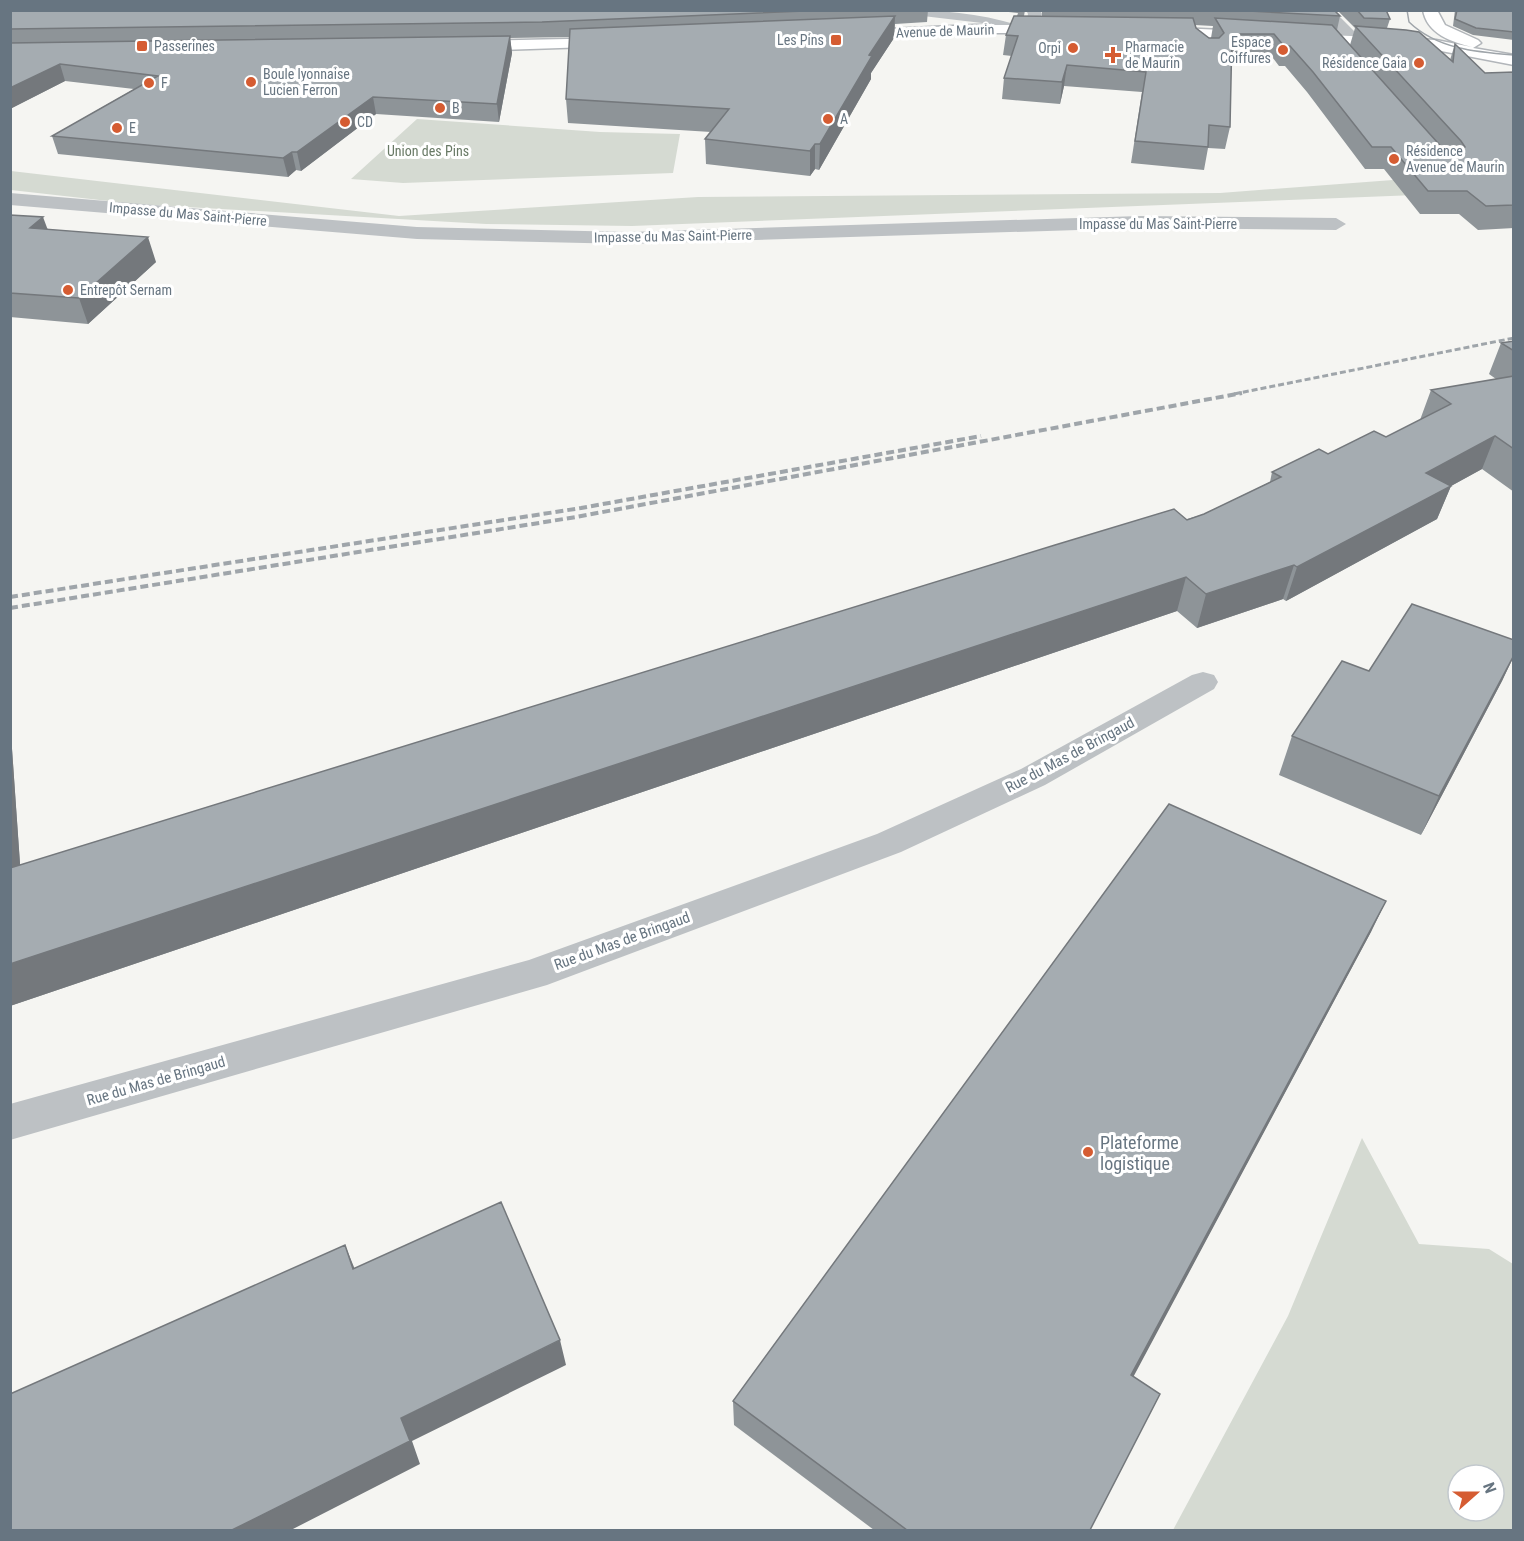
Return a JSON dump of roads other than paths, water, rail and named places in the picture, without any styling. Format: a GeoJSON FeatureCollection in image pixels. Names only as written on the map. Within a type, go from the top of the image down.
{"type":"FeatureCollection","features":[{"type":"Feature","properties":{"kind":"street"},"geometry":{"type":"LineString","coordinates":[[906,10],[991,21],[1023,29],[1035,14],[1033,10]]}},
{"type":"Feature","properties":{"kind":"street"},"geometry":{"type":"LineString","coordinates":[[1238,10],[1331,16],[1354,39]]}},
{"type":"Feature","properties":{"kind":"street"},"geometry":{"type":"LineString","coordinates":[[1430,10],[1430,18],[1436,26],[1466,45],[1514,60]]}},
{"type":"Feature","properties":{"kind":"street"},"geometry":{"type":"LineString","coordinates":[[959,16],[974,29]]}},
{"type":"Feature","properties":{"kind":"street"},"geometry":{"type":"LineString","coordinates":[[1413,27],[1436,45]]}},
{"type":"Feature","properties":{"kind":"street","name":"Avenue de Maurin"},"geometry":{"type":"LineString","coordinates":[[834,36],[974,29],[1070,29]]}},
{"type":"Feature","properties":{"kind":"street"},"geometry":{"type":"LineString","coordinates":[[1140,30],[1514,48]]}},
{"type":"Feature","properties":{"kind":"street"},"geometry":{"type":"LineString","coordinates":[[1197,31],[1202,46]]}},
{"type":"Feature","properties":{"kind":"street"},"geometry":{"type":"LineString","coordinates":[[1332,38],[1347,56]]}},
{"type":"Feature","properties":{"kind":"street"},"geometry":{"type":"LineString","coordinates":[[449,46],[627,43]]}},
{"type":"Feature","properties":{"kind":"street"},"geometry":{"type":"LineString","coordinates":[[1466,45],[1462,58],[1473,68]]}},
{"type":"Feature","properties":{"kind":"street","name":"Impasse du Mas Saint-Pierre"},"geometry":{"type":"LineString","coordinates":[[10,199],[417,232],[628,238],[1140,222],[1336,224]]}},
{"type":"Feature","properties":{"kind":"street","name":"Rue du Mas de Bringaud"},"geometry":{"type":"LineString","coordinates":[[10,1122],[534,974],[889,843],[1033,777],[1203,682]]}},
{"type":"Feature","properties":{"kind":"tram line"},"geometry":{"type":"LineString","coordinates":[[1407,10],[1409,22],[1420,31],[1445,44],[1458,48],[1514,55]]}},
{"type":"Feature","properties":{"kind":"railway"},"geometry":{"type":"LineString","coordinates":[[1234,394],[1514,338]]}},
{"type":"Feature","properties":{"kind":"railway"},"geometry":{"type":"LineString","coordinates":[[10,608],[576,517],[1242,393]]}},
{"type":"Feature","properties":{"kind":"railway"},"geometry":{"type":"LineString","coordinates":[[10,597],[581,508],[981,436]]}},
{"type":"Feature","properties":{"kind":"place","name":"Les Pins"},"geometry":{"type":"Point","coordinates":[836,40]}},
{"type":"Feature","properties":{"kind":"place","name":"Passerines"},"geometry":{"type":"Point","coordinates":[142,46]}},
{"type":"Feature","properties":{"kind":"place","name":"Orpi"},"geometry":{"type":"Point","coordinates":[1073,48]}},
{"type":"Feature","properties":{"kind":"place","name":"Espace Coiffures"},"geometry":{"type":"Point","coordinates":[1283,50]}},
{"type":"Feature","properties":{"kind":"place","name":"Pharmacie de Maurin"},"geometry":{"type":"Point","coordinates":[1113,55]}},
{"type":"Feature","properties":{"kind":"place","name":"Résidence Gaia"},"geometry":{"type":"Point","coordinates":[1419,63]}},
{"type":"Feature","properties":{"kind":"place","name":"Boule lyonnaise Lucien Ferron"},"geometry":{"type":"Point","coordinates":[251,82]}},
{"type":"Feature","properties":{"kind":"place","name":"F"},"geometry":{"type":"Point","coordinates":[149,83]}},
{"type":"Feature","properties":{"kind":"place","name":"B"},"geometry":{"type":"Point","coordinates":[440,108]}},
{"type":"Feature","properties":{"kind":"place","name":"A"},"geometry":{"type":"Point","coordinates":[828,119]}},
{"type":"Feature","properties":{"kind":"place","name":"CD"},"geometry":{"type":"Point","coordinates":[345,122]}},
{"type":"Feature","properties":{"kind":"place","name":"E"},"geometry":{"type":"Point","coordinates":[117,128]}},
{"type":"Feature","properties":{"kind":"place","name":"Résidence Avenue de Maurin"},"geometry":{"type":"Point","coordinates":[1394,159]}},
{"type":"Feature","properties":{"kind":"place","name":"Entrepôt Sernam"},"geometry":{"type":"Point","coordinates":[68,290]}},
{"type":"Feature","properties":{"kind":"place","name":"Plateforme logistique"},"geometry":{"type":"Point","coordinates":[1088,1152]}},
{"type":"Feature","properties":{"kind":"park label","name":"Union des Pins"},"geometry":{"type":"Point","coordinates":[428,151]}}]}
